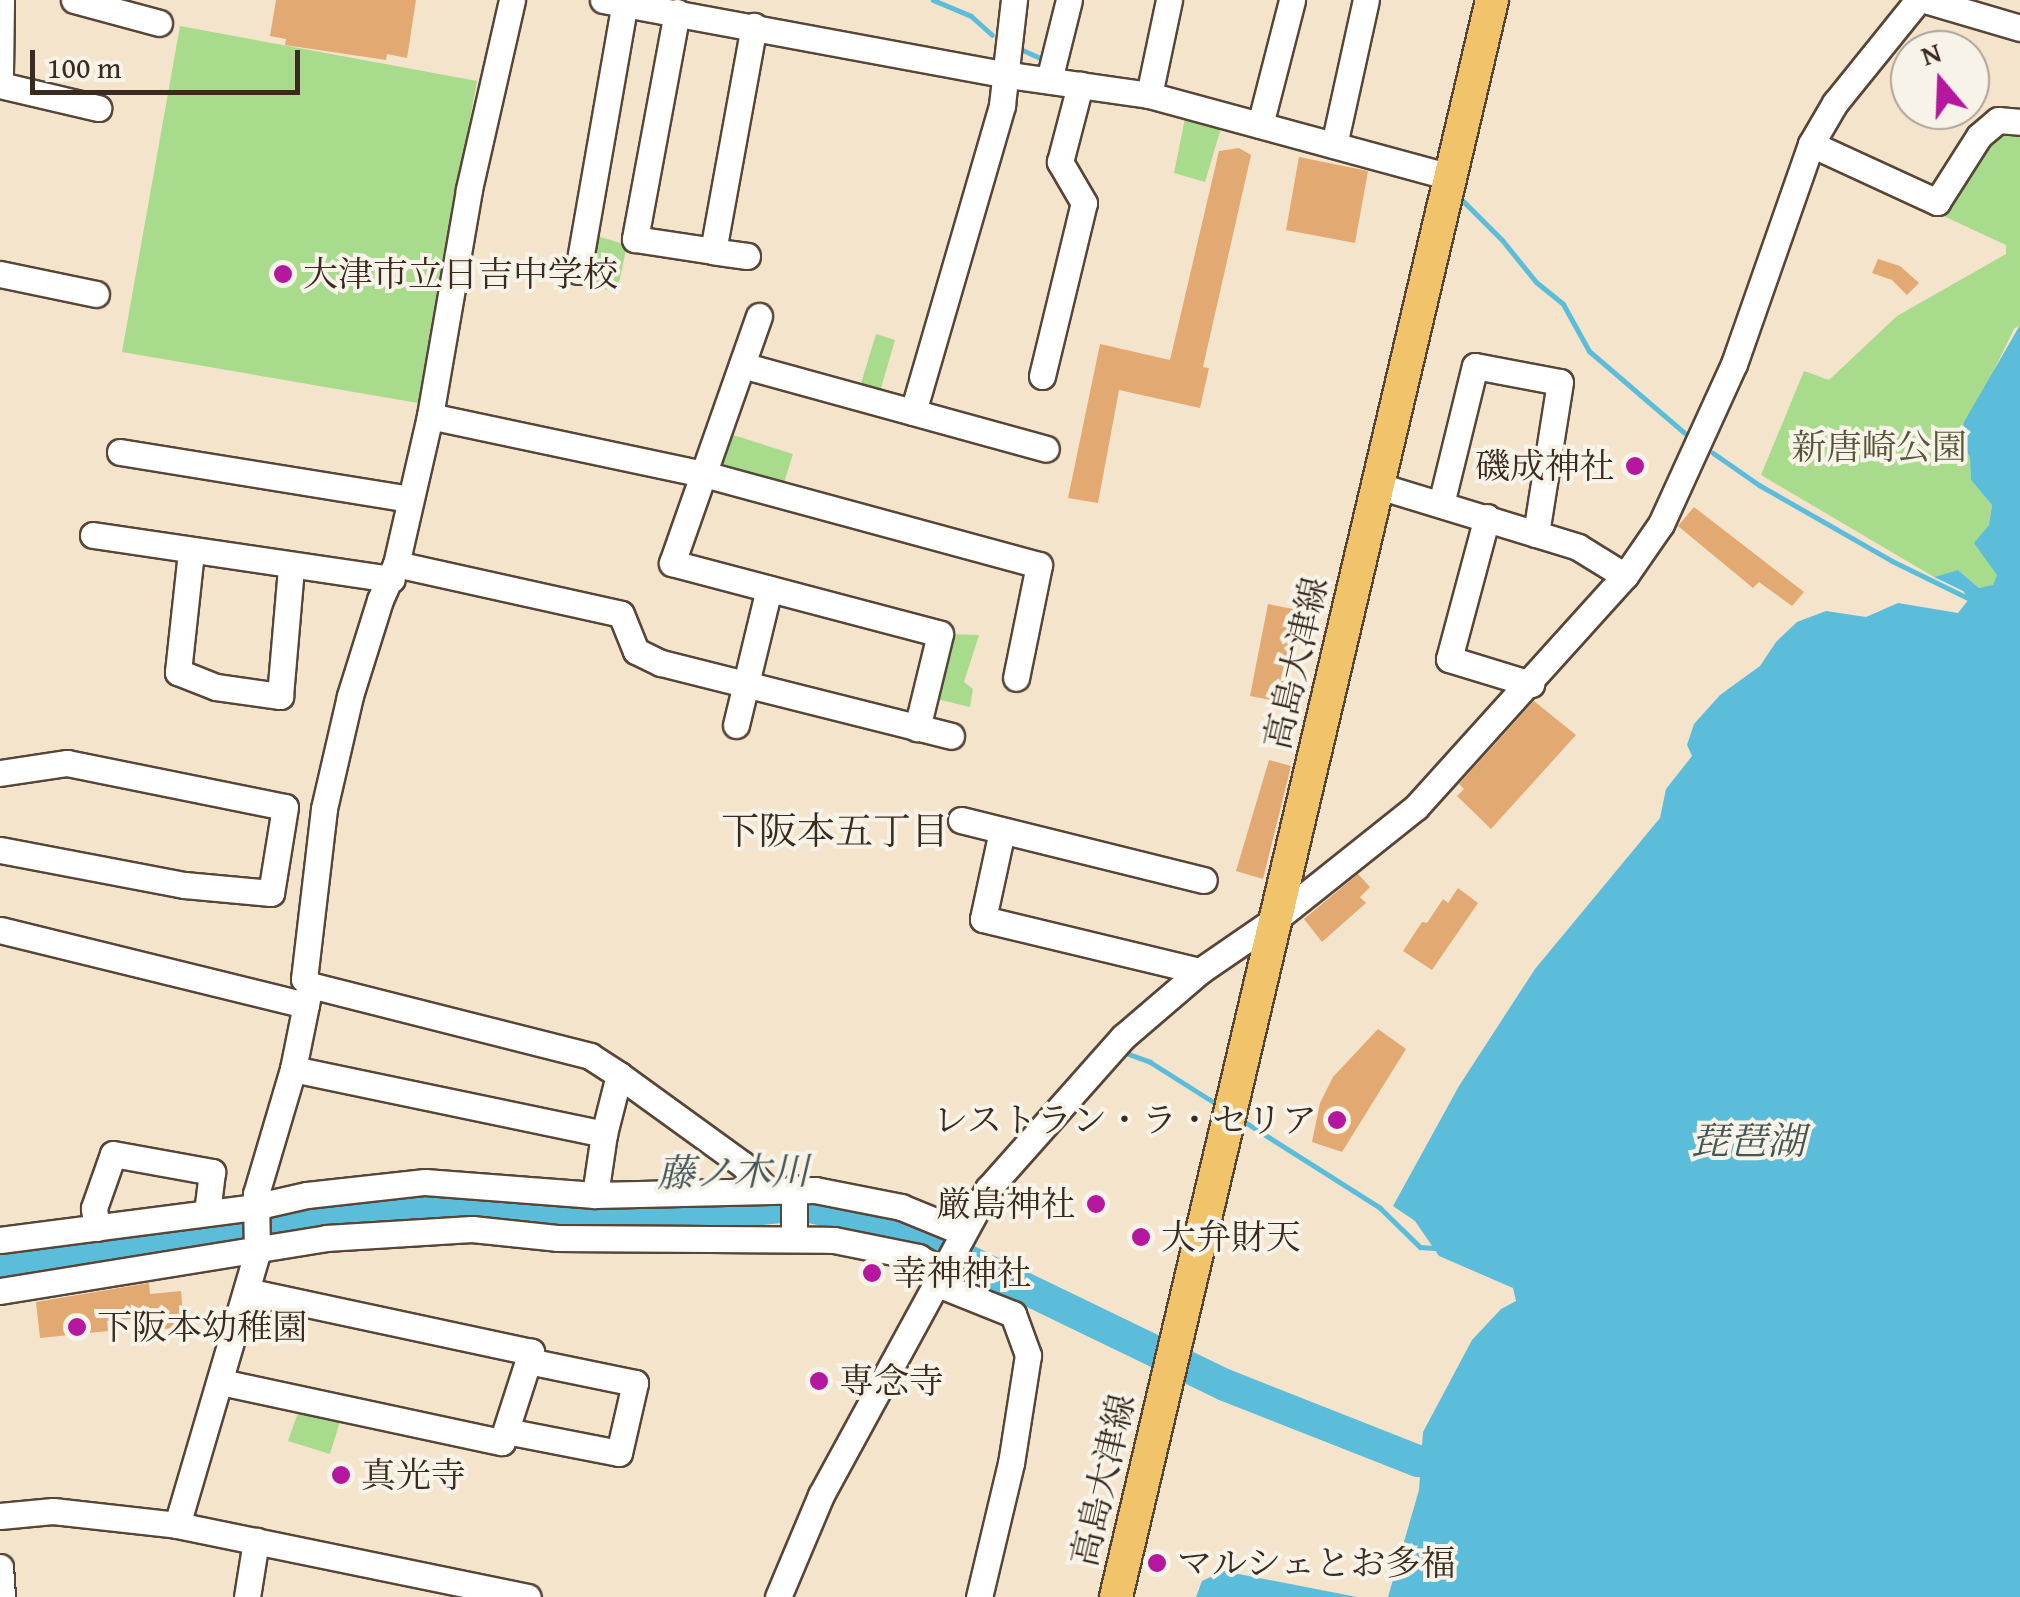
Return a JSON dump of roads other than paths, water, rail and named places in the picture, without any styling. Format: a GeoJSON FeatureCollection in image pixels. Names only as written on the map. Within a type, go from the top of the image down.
{"type":"FeatureCollection","features":[{"type":"Feature","properties":{"kind":"main road","name":"高島大津線"},"geometry":{"type":"LineString","coordinates":[[1116,1597],[1492,0]]}},
{"type":"Feature","properties":{"kind":"street"},"geometry":{"type":"LineString","coordinates":[[0,0],[0,74]]}},
{"type":"Feature","properties":{"kind":"street"},"geometry":{"type":"LineString","coordinates":[[74,0],[159,23]]}},
{"type":"Feature","properties":{"kind":"street"},"geometry":{"type":"LineString","coordinates":[[177,1525],[258,1248],[254,1210],[293,1069],[308,995],[304,979],[308,920],[324,809],[350,696],[380,600],[394,572],[430,416],[468,190],[512,0]]}},
{"type":"Feature","properties":{"kind":"street"},"geometry":{"type":"LineString","coordinates":[[913,412],[1009,75],[1006,46],[1014,0]]}},
{"type":"Feature","properties":{"kind":"street"},"geometry":{"type":"LineString","coordinates":[[1049,80],[1070,0]]}},
{"type":"Feature","properties":{"kind":"street"},"geometry":{"type":"LineString","coordinates":[[1149,95],[1169,0]]}},
{"type":"Feature","properties":{"kind":"street"},"geometry":{"type":"LineString","coordinates":[[1260,125],[1292,0]]}},
{"type":"Feature","properties":{"kind":"street"},"geometry":{"type":"LineString","coordinates":[[1334,145],[1366,0]]}},
{"type":"Feature","properties":{"kind":"street"},"geometry":{"type":"LineString","coordinates":[[778,1597],[821,1495],[988,1189],[1101,1060],[1200,971],[1277,918],[1416,807],[1625,576],[1661,524],[1734,364],[1810,144],[1835,103],[1922,0],[2020,28]]}},
{"type":"Feature","properties":{"kind":"street"},"geometry":{"type":"LineString","coordinates":[[578,271],[614,2],[1009,75],[1149,95],[1451,177]]}},
{"type":"Feature","properties":{"kind":"street"},"geometry":{"type":"LineString","coordinates":[[677,12],[636,239],[747,256]]}},
{"type":"Feature","properties":{"kind":"street"},"geometry":{"type":"LineString","coordinates":[[714,251],[754,26]]}},
{"type":"Feature","properties":{"kind":"street"},"geometry":{"type":"LineString","coordinates":[[0,85],[98,108]]}},
{"type":"Feature","properties":{"kind":"street"},"geometry":{"type":"LineString","coordinates":[[1042,376],[1084,203],[1060,162],[1080,85]]}},
{"type":"Feature","properties":{"kind":"street"},"geometry":{"type":"LineString","coordinates":[[1810,144],[1937,202],[1980,136],[1998,120],[2020,122]]}},
{"type":"Feature","properties":{"kind":"street"},"geometry":{"type":"LineString","coordinates":[[0,274],[96,294]]}},
{"type":"Feature","properties":{"kind":"street"},"geometry":{"type":"LineString","coordinates":[[759,316],[672,563],[940,634],[918,728]]}},
{"type":"Feature","properties":{"kind":"street"},"geometry":{"type":"LineString","coordinates":[[742,365],[1046,449]]}},
{"type":"Feature","properties":{"kind":"street"},"geometry":{"type":"LineString","coordinates":[[1441,504],[1475,366],[1560,382],[1536,534]]}},
{"type":"Feature","properties":{"kind":"street"},"geometry":{"type":"LineString","coordinates":[[430,416],[704,474],[1039,565],[1016,678]]}},
{"type":"Feature","properties":{"kind":"street"},"geometry":{"type":"LineString","coordinates":[[120,452],[409,499]]}},
{"type":"Feature","properties":{"kind":"street"},"geometry":{"type":"LineString","coordinates":[[1379,486],[1578,547],[1625,576]]}},
{"type":"Feature","properties":{"kind":"street"},"geometry":{"type":"LineString","coordinates":[[1488,517],[1449,659],[1531,684]]}},
{"type":"Feature","properties":{"kind":"street"},"geometry":{"type":"LineString","coordinates":[[93,535],[291,566],[394,572],[622,614],[636,650],[661,662],[951,736]]}},
{"type":"Feature","properties":{"kind":"street"},"geometry":{"type":"LineString","coordinates":[[192,552],[178,672],[216,688],[280,696],[291,566]]}},
{"type":"Feature","properties":{"kind":"street"},"geometry":{"type":"LineString","coordinates":[[736,726],[769,589]]}},
{"type":"Feature","properties":{"kind":"street"},"geometry":{"type":"LineString","coordinates":[[0,772],[67,763],[285,808],[324,809]]}},
{"type":"Feature","properties":{"kind":"street"},"geometry":{"type":"LineString","coordinates":[[0,850],[184,885],[271,893],[285,808]]}},
{"type":"Feature","properties":{"kind":"street"},"geometry":{"type":"LineString","coordinates":[[961,820],[1195,872]]}},
{"type":"Feature","properties":{"kind":"street"},"geometry":{"type":"LineString","coordinates":[[1002,830],[984,920],[1200,971]]}},
{"type":"Feature","properties":{"kind":"street"},"geometry":{"type":"LineString","coordinates":[[0,930],[590,1056],[742,1164],[766,1189]]}},
{"type":"Feature","properties":{"kind":"street"},"geometry":{"type":"LineString","coordinates":[[293,1069],[604,1134]]}},
{"type":"Feature","properties":{"kind":"street"},"geometry":{"type":"LineString","coordinates":[[595,1195],[604,1134],[620,1075]]}},
{"type":"Feature","properties":{"kind":"street"},"geometry":{"type":"LineString","coordinates":[[96,1228],[94,1208],[112,1154],[212,1172],[206,1213]]}},
{"type":"Feature","properties":{"kind":"street"},"geometry":{"type":"LineString","coordinates":[[0,1240],[254,1210],[307,1195],[425,1182],[595,1195],[662,1196],[794,1188],[901,1207],[960,1235]]}},
{"type":"Feature","properties":{"kind":"street"},"geometry":{"type":"LineString","coordinates":[[794,1188],[794,1237]]}},
{"type":"Feature","properties":{"kind":"street"},"geometry":{"type":"LineString","coordinates":[[0,1291],[258,1248],[358,1235],[472,1229],[624,1240],[794,1237],[883,1249],[918,1258],[1014,1314],[1028,1356],[1010,1463],[979,1597]]}},
{"type":"Feature","properties":{"kind":"street"},"geometry":{"type":"LineString","coordinates":[[220,1382],[502,1442],[528,1361],[530,1352],[246,1291]]}},
{"type":"Feature","properties":{"kind":"street"},"geometry":{"type":"LineString","coordinates":[[506,1431],[619,1453],[635,1383],[528,1361]]}},
{"type":"Feature","properties":{"kind":"street"},"geometry":{"type":"LineString","coordinates":[[0,1516],[53,1511],[177,1525],[528,1597]]}},
{"type":"Feature","properties":{"kind":"street"},"geometry":{"type":"LineString","coordinates":[[247,1597],[256,1542]]}},
{"type":"Feature","properties":{"kind":"street"},"geometry":{"type":"LineString","coordinates":[[0,1568],[2,1597]]}},
{"type":"Feature","properties":{"kind":"water","name":"琵琶湖"},"geometry":{"type":"Polygon","coordinates":[[[2020,325],[2020,1597],[1388,1597],[1419,1490],[1423,1432],[1472,1340],[1501,1309],[1516,1301],[1513,1288],[1439,1256],[1415,1221],[1393,1206],[1459,1086],[1535,969],[1660,818],[1666,789],[1692,756],[1687,745],[1694,724],[1720,695],[1760,666],[1776,642],[1797,622],[1826,611],[1866,617],[1898,603],[1958,613],[1969,599],[1963,591],[1934,577],[1958,570],[1979,588],[1993,585],[1997,575],[1974,543],[1989,525],[1992,505],[1971,480],[1970,458],[1961,438],[1964,422],[2020,325]]]}},
{"type":"Feature","properties":{"kind":"water"},"geometry":{"type":"Polygon","coordinates":[[[1223,1571],[1357,1597],[1196,1597],[1202,1581],[1223,1571]]]}},
{"type":"Feature","properties":{"kind":"waterway"},"geometry":{"type":"LineString","coordinates":[[933,0],[971,16],[992,35]]}},
{"type":"Feature","properties":{"kind":"waterway"},"geometry":{"type":"LineString","coordinates":[[1020,49],[1045,60]]}},
{"type":"Feature","properties":{"kind":"waterway"},"geometry":{"type":"LineString","coordinates":[[1462,200],[1536,282],[1563,304],[1589,351],[1686,434]]}},
{"type":"Feature","properties":{"kind":"waterway"},"geometry":{"type":"LineString","coordinates":[[1713,453],[1759,485],[1892,561],[1974,601]]}},
{"type":"Feature","properties":{"kind":"waterway"},"geometry":{"type":"LineString","coordinates":[[1123,1052],[1150,1062],[1218,1105]]}},
{"type":"Feature","properties":{"kind":"waterway"},"geometry":{"type":"LineString","coordinates":[[1240,1119],[1380,1208],[1420,1247],[1434,1248]]}},
{"type":"Feature","properties":{"kind":"waterway","name":"藤ノ木川"},"geometry":{"type":"LineString","coordinates":[[0,1265],[367,1211],[713,1214],[801,1205],[912,1229],[960,1257],[1225,1385],[1418,1461],[1462,1464]]}},
{"type":"Feature","properties":{"kind":"place","name":"大津市立日吉中学校"},"geometry":{"type":"Point","coordinates":[283,274]}},
{"type":"Feature","properties":{"kind":"place","name":"磯成神社"},"geometry":{"type":"Point","coordinates":[1635,466]}},
{"type":"Feature","properties":{"kind":"place","name":"レストラン・ラ・セリア"},"geometry":{"type":"Point","coordinates":[1337,1120]}},
{"type":"Feature","properties":{"kind":"place","name":"厳島神社"},"geometry":{"type":"Point","coordinates":[1096,1204]}},
{"type":"Feature","properties":{"kind":"place","name":"大弁財天"},"geometry":{"type":"Point","coordinates":[1141,1237]}},
{"type":"Feature","properties":{"kind":"place","name":"幸神神社"},"geometry":{"type":"Point","coordinates":[872,1273]}},
{"type":"Feature","properties":{"kind":"place","name":"下阪本幼稚園"},"geometry":{"type":"Point","coordinates":[77,1327]}},
{"type":"Feature","properties":{"kind":"place","name":"専念寺"},"geometry":{"type":"Point","coordinates":[819,1381]}},
{"type":"Feature","properties":{"kind":"place","name":"真光寺"},"geometry":{"type":"Point","coordinates":[341,1475]}},
{"type":"Feature","properties":{"kind":"place","name":"マルシェとお多福"},"geometry":{"type":"Point","coordinates":[1157,1563]}},
{"type":"Feature","properties":{"kind":"district","name":"下阪本五丁目"},"geometry":{"type":"Point","coordinates":[835,831]}},
{"type":"Feature","properties":{"kind":"park label","name":"新唐崎公園"},"geometry":{"type":"Point","coordinates":[1879,447]}}]}
